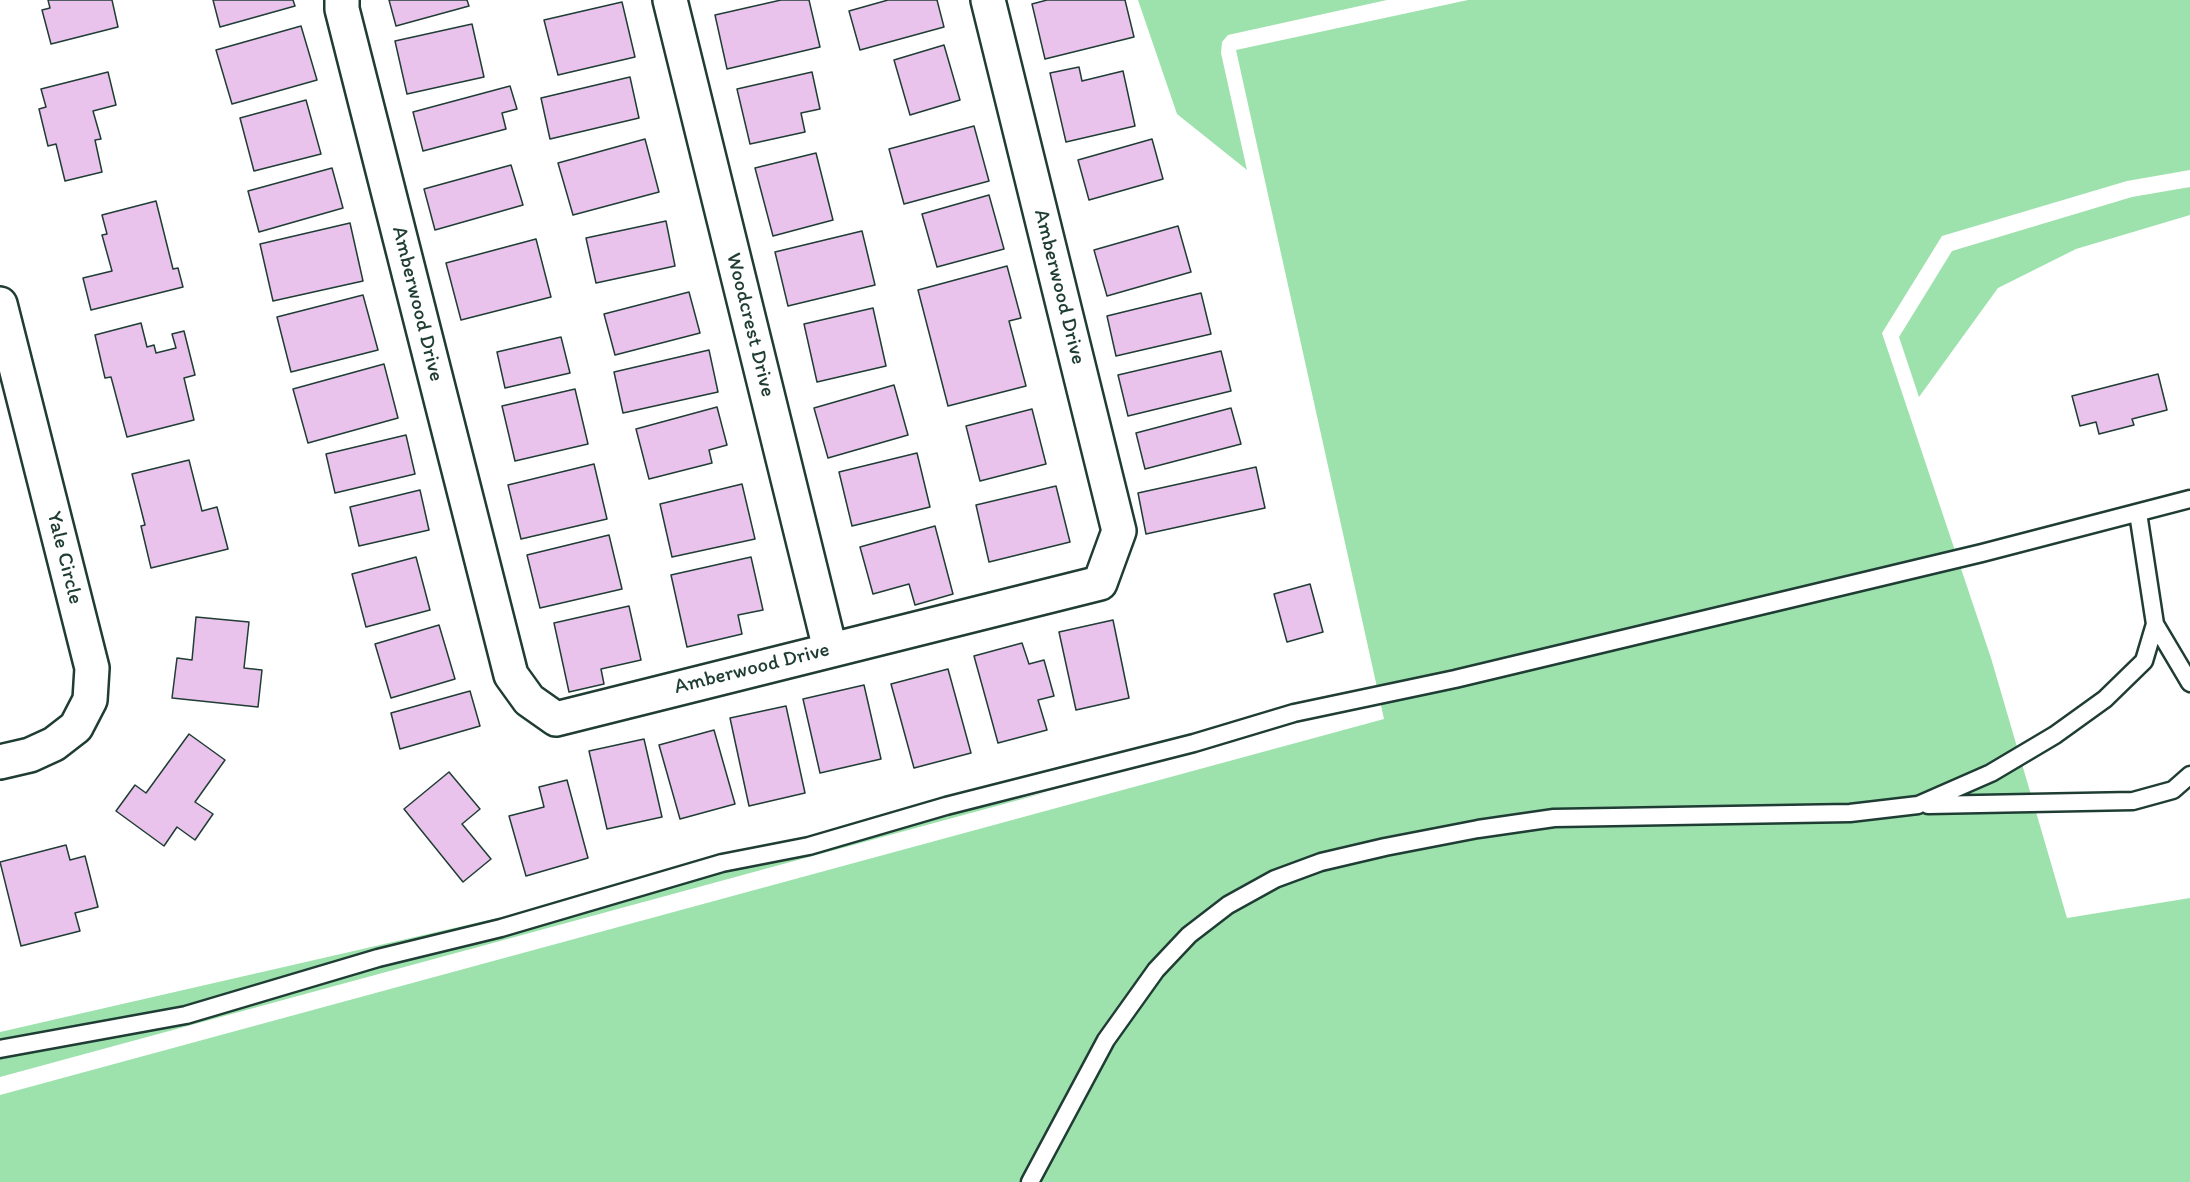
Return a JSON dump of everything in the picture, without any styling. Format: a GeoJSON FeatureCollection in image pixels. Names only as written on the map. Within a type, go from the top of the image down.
{"type":"FeatureCollection","features":[{"type":"Feature","properties":{"kind":"street","name":"Amberwood Drive"},"geometry":{"type":"LineString","coordinates":[[342,0],[342,9],[511,675],[529,700],[556,719],[830,649],[1100,584],[1119,531],[988,0]]}},
{"type":"Feature","properties":{"kind":"street","name":"Woodcrest Drive"},"geometry":{"type":"LineString","coordinates":[[670,0],[830,649]]}},
{"type":"Feature","properties":{"kind":"street","name":"Yale Circle"},"geometry":{"type":"LineString","coordinates":[[0,304],[92,668],[90,700],[76,728],[54,744],[30,755],[0,762]]}},
{"type":"Feature","properties":{"kind":"lane"},"geometry":{"type":"LineString","coordinates":[[0,1049],[186,1015],[378,958],[512,925],[722,863],[809,846],[946,806],[1194,743],[1294,713],[1455,679],[2190,499]]}},
{"type":"Feature","properties":{"kind":"lane"},"geometry":{"type":"LineString","coordinates":[[2138,513],[2155,624],[2190,683]]}},
{"type":"Feature","properties":{"kind":"lane"},"geometry":{"type":"LineString","coordinates":[[1918,805],[1991,773],[2055,735],[2105,699],[2144,661],[2155,624]]}},
{"type":"Feature","properties":{"kind":"lane"},"geometry":{"type":"LineString","coordinates":[[1030,1182],[1106,1040],[1155,970],[1189,935],[1228,905],[1275,879],[1321,862],[1478,828],[1554,818],[1850,813],[1918,805],[2133,801],[2173,790],[2190,775]]}},
{"type":"Feature","properties":{"kind":"green space"},"geometry":{"type":"Polygon","coordinates":[[[1138,0],[1387,0],[1228,35],[1222,42],[1221,53],[1247,170],[1177,114],[1138,0]]]}},
{"type":"Feature","properties":{"kind":"green space"},"geometry":{"type":"Polygon","coordinates":[[[1468,0],[2190,0],[2190,170],[2127,181],[1942,236],[1882,333],[1991,658],[2067,918],[2190,898],[2190,1182],[0,1182],[0,1095],[1384,719],[1236,50],[1468,0]]]}},
{"type":"Feature","properties":{"kind":"green space"},"geometry":{"type":"Polygon","coordinates":[[[2190,187],[2190,215],[2076,249],[1998,288],[1919,397],[1899,337],[1952,251],[2132,197],[2190,187]]]}},
{"type":"Feature","properties":{"kind":"green space"},"geometry":{"type":"Polygon","coordinates":[[[1048,792],[0,1077],[0,1032],[1048,792]]]}},
{"type":"Feature","properties":{"kind":"building"},"geometry":{"type":"Polygon","coordinates":[[[48,0],[112,0],[118,27],[51,44],[42,10],[50,8],[48,0]]]}},
{"type":"Feature","properties":{"kind":"building"},"geometry":{"type":"Polygon","coordinates":[[[213,0],[293,0],[295,6],[220,27],[213,0]]]}},
{"type":"Feature","properties":{"kind":"building"},"geometry":{"type":"Polygon","coordinates":[[[389,0],[467,0],[469,6],[396,26],[389,0]]]}},
{"type":"Feature","properties":{"kind":"building"},"geometry":{"type":"Polygon","coordinates":[[[781,0],[809,0],[820,47],[727,69],[715,15],[781,0]]]}},
{"type":"Feature","properties":{"kind":"building"},"geometry":{"type":"Polygon","coordinates":[[[888,0],[937,0],[944,27],[860,50],[849,11],[888,0]]]}},
{"type":"Feature","properties":{"kind":"building"},"geometry":{"type":"Polygon","coordinates":[[[1047,0],[1125,0],[1134,37],[1045,59],[1032,4],[1047,0]]]}},
{"type":"Feature","properties":{"kind":"building"},"geometry":{"type":"Polygon","coordinates":[[[622,2],[635,57],[558,75],[544,20],[622,2]]]}},
{"type":"Feature","properties":{"kind":"building"},"geometry":{"type":"Polygon","coordinates":[[[472,24],[484,77],[407,94],[395,41],[472,24]]]}},
{"type":"Feature","properties":{"kind":"building"},"geometry":{"type":"Polygon","coordinates":[[[301,26],[317,80],[232,104],[216,50],[301,26]]]}},
{"type":"Feature","properties":{"kind":"building"},"geometry":{"type":"Polygon","coordinates":[[[944,45],[960,100],[910,115],[894,60],[944,45]]]}},
{"type":"Feature","properties":{"kind":"building"},"geometry":{"type":"Polygon","coordinates":[[[1079,67],[1082,81],[1123,71],[1135,126],[1066,142],[1050,73],[1079,67]]]}},
{"type":"Feature","properties":{"kind":"building"},"geometry":{"type":"Polygon","coordinates":[[[108,72],[116,105],[93,111],[101,139],[95,140],[102,172],[65,181],[56,144],[48,146],[39,109],[46,107],[41,89],[108,72]]]}},
{"type":"Feature","properties":{"kind":"building"},"geometry":{"type":"Polygon","coordinates":[[[812,72],[820,109],[801,113],[805,132],[750,144],[737,89],[812,72]]]}},
{"type":"Feature","properties":{"kind":"building"},"geometry":{"type":"Polygon","coordinates":[[[630,77],[639,118],[550,139],[541,98],[630,77]]]}},
{"type":"Feature","properties":{"kind":"building"},"geometry":{"type":"Polygon","coordinates":[[[510,86],[517,109],[502,113],[506,129],[423,151],[413,112],[510,86]]]}},
{"type":"Feature","properties":{"kind":"building"},"geometry":{"type":"Polygon","coordinates":[[[306,100],[321,154],[254,171],[240,118],[306,100]]]}},
{"type":"Feature","properties":{"kind":"building"},"geometry":{"type":"Polygon","coordinates":[[[974,126],[989,181],[904,204],[889,149],[974,126]]]}},
{"type":"Feature","properties":{"kind":"building"},"geometry":{"type":"Polygon","coordinates":[[[645,139],[659,192],[573,215],[558,163],[645,139]]]}},
{"type":"Feature","properties":{"kind":"building"},"geometry":{"type":"Polygon","coordinates":[[[1152,139],[1163,179],[1089,200],[1078,160],[1152,139]]]}},
{"type":"Feature","properties":{"kind":"building"},"geometry":{"type":"Polygon","coordinates":[[[816,153],[833,220],[773,236],[755,168],[816,153]]]}},
{"type":"Feature","properties":{"kind":"building"},"geometry":{"type":"Polygon","coordinates":[[[511,165],[523,205],[435,230],[424,189],[511,165]]]}},
{"type":"Feature","properties":{"kind":"building"},"geometry":{"type":"Polygon","coordinates":[[[332,168],[343,208],[259,232],[248,191],[332,168]]]}},
{"type":"Feature","properties":{"kind":"building"},"geometry":{"type":"Polygon","coordinates":[[[989,195],[1004,249],[937,267],[922,214],[989,195]]]}},
{"type":"Feature","properties":{"kind":"building"},"geometry":{"type":"Polygon","coordinates":[[[156,201],[173,269],[178,268],[183,287],[91,310],[83,278],[112,271],[102,235],[107,234],[102,215],[156,201]]]}},
{"type":"Feature","properties":{"kind":"building"},"geometry":{"type":"Polygon","coordinates":[[[666,221],[675,266],[596,283],[586,238],[666,221]]]}},
{"type":"Feature","properties":{"kind":"building"},"geometry":{"type":"Polygon","coordinates":[[[350,223],[363,281],[273,301],[260,244],[350,223]]]}},
{"type":"Feature","properties":{"kind":"building"},"geometry":{"type":"Polygon","coordinates":[[[1178,226],[1191,272],[1107,296],[1094,250],[1178,226]]]}},
{"type":"Feature","properties":{"kind":"building"},"geometry":{"type":"Polygon","coordinates":[[[862,231],[875,285],[788,306],[775,252],[862,231]]]}},
{"type":"Feature","properties":{"kind":"building"},"geometry":{"type":"Polygon","coordinates":[[[536,239],[551,297],[461,320],[446,263],[536,239]]]}},
{"type":"Feature","properties":{"kind":"building"},"geometry":{"type":"Polygon","coordinates":[[[1007,266],[1021,318],[1009,321],[1026,386],[948,406],[918,290],[1007,266]]]}},
{"type":"Feature","properties":{"kind":"building"},"geometry":{"type":"Polygon","coordinates":[[[689,292],[700,333],[615,355],[604,314],[689,292]]]}},
{"type":"Feature","properties":{"kind":"building"},"geometry":{"type":"Polygon","coordinates":[[[1201,293],[1211,334],[1116,356],[1107,316],[1201,293]]]}},
{"type":"Feature","properties":{"kind":"building"},"geometry":{"type":"Polygon","coordinates":[[[363,295],[378,350],[291,372],[277,317],[363,295]]]}},
{"type":"Feature","properties":{"kind":"building"},"geometry":{"type":"Polygon","coordinates":[[[873,308],[886,366],[817,382],[804,324],[873,308]]]}},
{"type":"Feature","properties":{"kind":"building"},"geometry":{"type":"Polygon","coordinates":[[[141,323],[147,347],[154,345],[156,353],[176,348],[172,334],[184,331],[195,375],[184,378],[194,420],[127,437],[111,377],[105,378],[95,335],[141,323]]]}},
{"type":"Feature","properties":{"kind":"building"},"geometry":{"type":"Polygon","coordinates":[[[561,337],[570,373],[505,388],[497,352],[561,337]]]}},
{"type":"Feature","properties":{"kind":"building"},"geometry":{"type":"Polygon","coordinates":[[[709,350],[718,392],[623,413],[614,372],[709,350]]]}},
{"type":"Feature","properties":{"kind":"building"},"geometry":{"type":"Polygon","coordinates":[[[1221,351],[1231,391],[1128,416],[1118,375],[1221,351]]]}},
{"type":"Feature","properties":{"kind":"building"},"geometry":{"type":"Polygon","coordinates":[[[384,364],[398,418],[308,443],[293,389],[384,364]]]}},
{"type":"Feature","properties":{"kind":"building"},"geometry":{"type":"Polygon","coordinates":[[[2158,374],[2167,410],[2132,419],[2134,425],[2099,434],[2096,422],[2080,426],[2072,396],[2158,374]]]}},
{"type":"Feature","properties":{"kind":"building"},"geometry":{"type":"Polygon","coordinates":[[[894,385],[908,435],[828,458],[814,408],[894,385]]]}},
{"type":"Feature","properties":{"kind":"building"},"geometry":{"type":"Polygon","coordinates":[[[575,389],[588,444],[515,461],[502,406],[575,389]]]}},
{"type":"Feature","properties":{"kind":"building"},"geometry":{"type":"Polygon","coordinates":[[[717,407],[727,445],[709,450],[712,463],[649,479],[636,429],[717,407]]]}},
{"type":"Feature","properties":{"kind":"building"},"geometry":{"type":"Polygon","coordinates":[[[1231,408],[1241,444],[1145,469],[1136,433],[1231,408]]]}},
{"type":"Feature","properties":{"kind":"building"},"geometry":{"type":"Polygon","coordinates":[[[1032,409],[1046,464],[980,481],[966,426],[1032,409]]]}},
{"type":"Feature","properties":{"kind":"building"},"geometry":{"type":"Polygon","coordinates":[[[406,435],[415,474],[335,493],[326,454],[406,435]]]}},
{"type":"Feature","properties":{"kind":"building"},"geometry":{"type":"Polygon","coordinates":[[[917,453],[930,507],[852,526],[839,472],[917,453]]]}},
{"type":"Feature","properties":{"kind":"building"},"geometry":{"type":"Polygon","coordinates":[[[189,460],[202,511],[217,507],[228,549],[151,568],[141,526],[145,525],[132,474],[189,460]]]}},
{"type":"Feature","properties":{"kind":"building"},"geometry":{"type":"Polygon","coordinates":[[[594,464],[607,519],[521,539],[508,485],[594,464]]]}},
{"type":"Feature","properties":{"kind":"building"},"geometry":{"type":"Polygon","coordinates":[[[1256,467],[1265,508],[1146,534],[1138,493],[1256,467]]]}},
{"type":"Feature","properties":{"kind":"building"},"geometry":{"type":"Polygon","coordinates":[[[742,484],[755,539],[672,557],[660,504],[742,484]]]}},
{"type":"Feature","properties":{"kind":"building"},"geometry":{"type":"Polygon","coordinates":[[[1056,486],[1070,542],[989,562],[976,505],[1056,486]]]}},
{"type":"Feature","properties":{"kind":"building"},"geometry":{"type":"Polygon","coordinates":[[[420,490],[429,530],[359,546],[350,507],[420,490]]]}},
{"type":"Feature","properties":{"kind":"building"},"geometry":{"type":"Polygon","coordinates":[[[935,526],[953,594],[915,605],[909,584],[873,594],[860,547],[935,526]]]}},
{"type":"Feature","properties":{"kind":"building"},"geometry":{"type":"Polygon","coordinates":[[[609,535],[622,589],[540,608],[527,555],[609,535]]]}},
{"type":"Feature","properties":{"kind":"building"},"geometry":{"type":"Polygon","coordinates":[[[416,557],[430,610],[366,627],[352,574],[416,557]]]}},
{"type":"Feature","properties":{"kind":"building"},"geometry":{"type":"Polygon","coordinates":[[[751,557],[763,610],[738,615],[742,634],[687,647],[671,575],[751,557]]]}},
{"type":"Feature","properties":{"kind":"building"},"geometry":{"type":"Polygon","coordinates":[[[1310,584],[1323,632],[1287,642],[1274,594],[1310,584]]]}},
{"type":"Feature","properties":{"kind":"building"},"geometry":{"type":"Polygon","coordinates":[[[629,606],[641,660],[601,669],[604,684],[569,692],[554,623],[629,606]]]}},
{"type":"Feature","properties":{"kind":"building"},"geometry":{"type":"Polygon","coordinates":[[[196,617],[249,622],[244,668],[262,670],[258,707],[172,698],[177,658],[192,660],[196,617]]]}},
{"type":"Feature","properties":{"kind":"building"},"geometry":{"type":"Polygon","coordinates":[[[1113,620],[1129,698],[1076,710],[1059,632],[1113,620]]]}},
{"type":"Feature","properties":{"kind":"building"},"geometry":{"type":"Polygon","coordinates":[[[439,625],[455,679],[391,698],[375,644],[439,625]]]}},
{"type":"Feature","properties":{"kind":"building"},"geometry":{"type":"Polygon","coordinates":[[[1022,643],[1029,664],[1044,660],[1054,696],[1038,700],[1047,730],[998,743],[974,656],[1022,643]]]}},
{"type":"Feature","properties":{"kind":"building"},"geometry":{"type":"Polygon","coordinates":[[[948,669],[971,753],[914,768],[891,684],[948,669]]]}},
{"type":"Feature","properties":{"kind":"building"},"geometry":{"type":"Polygon","coordinates":[[[864,685],[881,759],[820,773],[803,699],[864,685]]]}},
{"type":"Feature","properties":{"kind":"building"},"geometry":{"type":"Polygon","coordinates":[[[470,691],[480,726],[400,749],[391,713],[470,691]]]}},
{"type":"Feature","properties":{"kind":"building"},"geometry":{"type":"Polygon","coordinates":[[[786,706],[805,793],[749,806],[730,718],[786,706]]]}},
{"type":"Feature","properties":{"kind":"building"},"geometry":{"type":"Polygon","coordinates":[[[714,730],[735,804],[680,819],[659,745],[714,730]]]}},
{"type":"Feature","properties":{"kind":"building"},"geometry":{"type":"Polygon","coordinates":[[[189,734],[225,760],[195,802],[213,814],[195,840],[177,827],[164,846],[116,811],[135,785],[146,793],[189,734]]]}},
{"type":"Feature","properties":{"kind":"building"},"geometry":{"type":"Polygon","coordinates":[[[644,739],[662,817],[607,829],[589,751],[644,739]]]}},
{"type":"Feature","properties":{"kind":"building"},"geometry":{"type":"Polygon","coordinates":[[[449,772],[480,809],[462,824],[491,859],[463,882],[404,809],[449,772]]]}},
{"type":"Feature","properties":{"kind":"building"},"geometry":{"type":"Polygon","coordinates":[[[567,780],[588,858],[526,876],[509,816],[544,807],[539,787],[567,780]]]}},
{"type":"Feature","properties":{"kind":"building"},"geometry":{"type":"Polygon","coordinates":[[[66,845],[70,860],[85,856],[98,907],[75,913],[80,931],[21,946],[0,862],[66,845]]]}}]}
